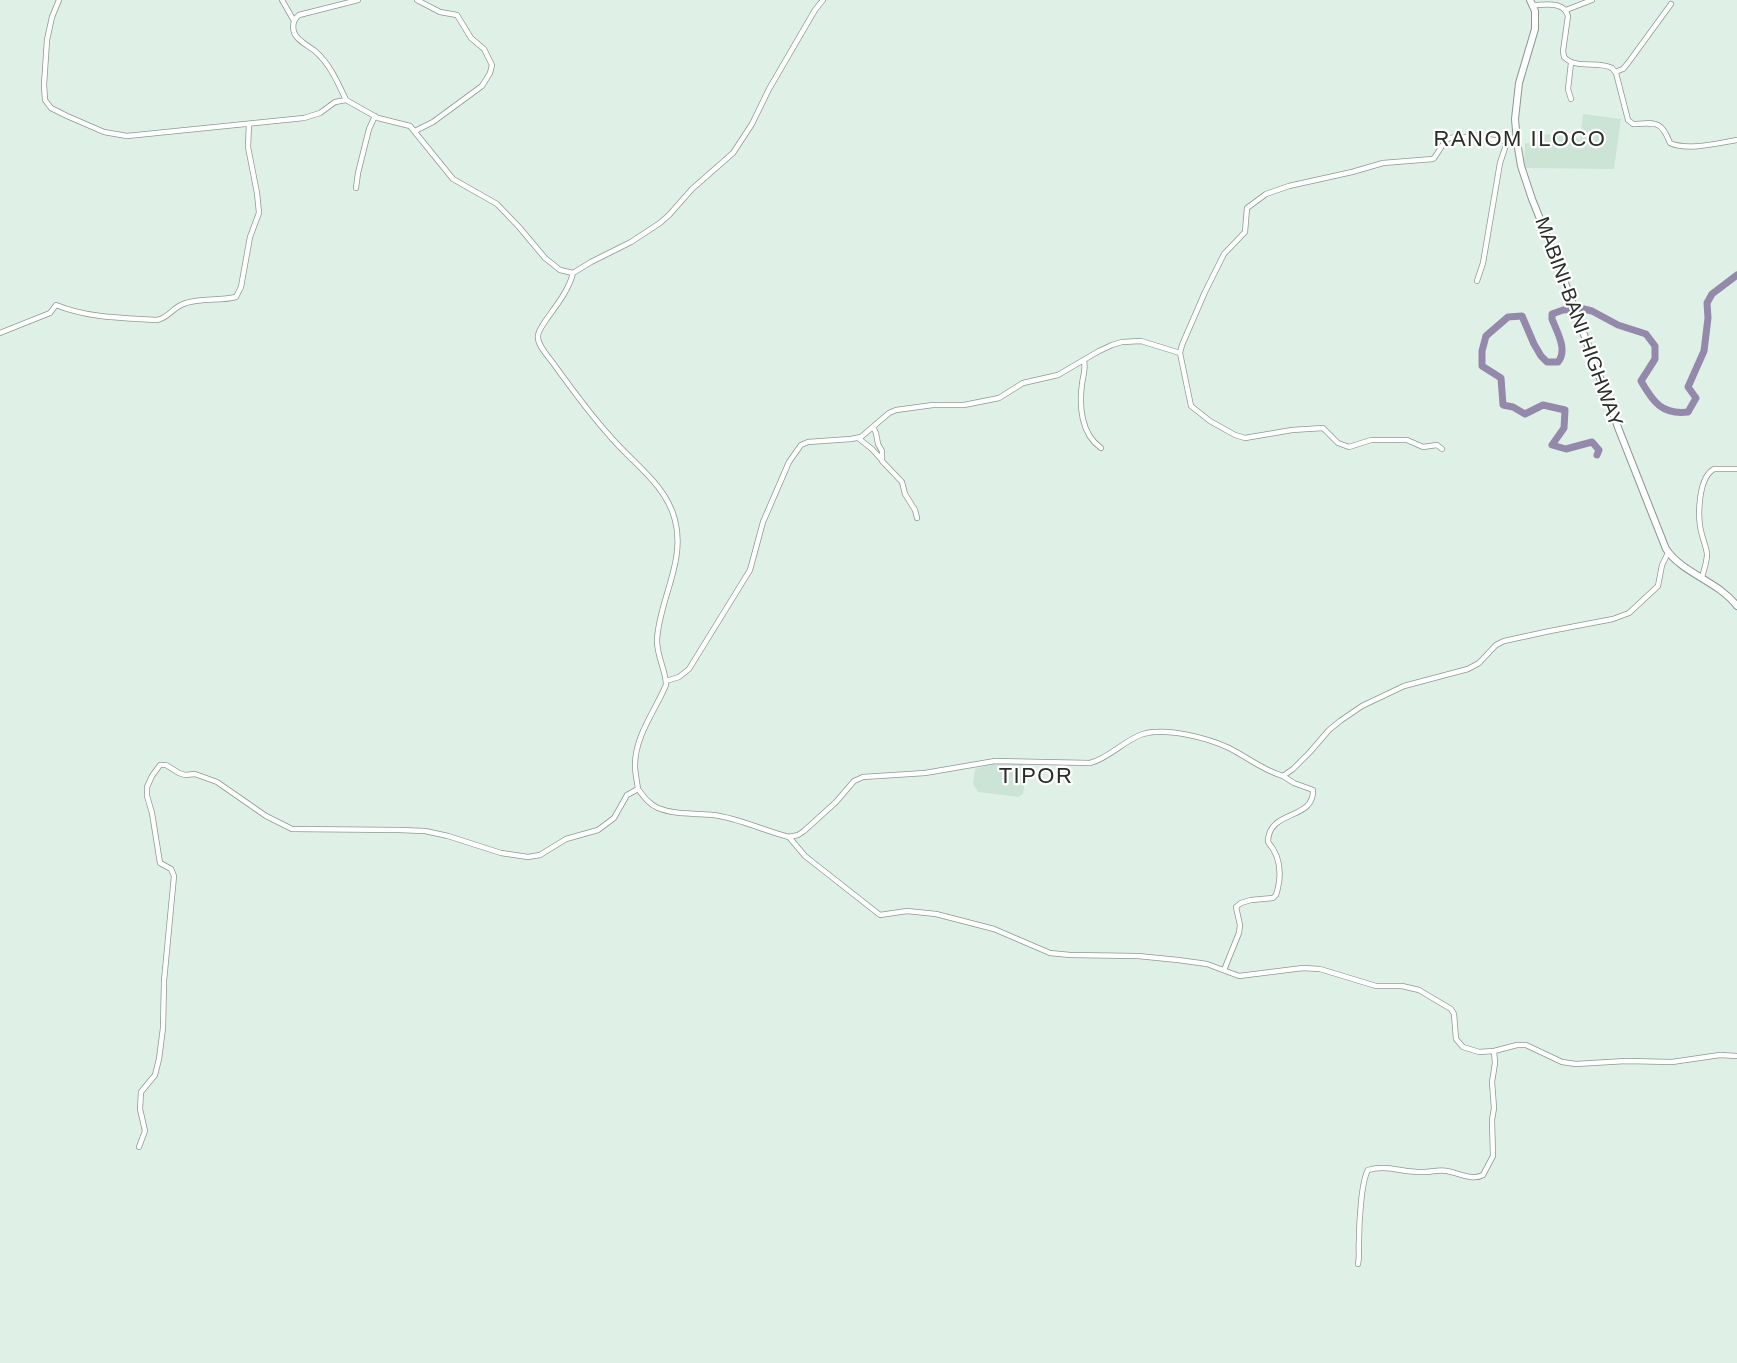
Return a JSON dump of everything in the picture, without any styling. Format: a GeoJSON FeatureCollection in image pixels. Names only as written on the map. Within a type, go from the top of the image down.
{"type":"FeatureCollection","features":[{"type":"Feature","properties":{"kind":"main road","name":"MABINI-BANI HIGHWAY"},"geometry":{"type":"LineString","coordinates":[[1532,2],[1536,20],[1535,29],[1519,83],[1515,118],[1516,142],[1521,166],[1532,199],[1625,448],[1668,553],[1722,590],[1737,606]]}},
{"type":"Feature","properties":{"kind":"street"},"geometry":{"type":"LineString","coordinates":[[59,0],[49,30],[44,77],[45,100],[51,108],[104,132],[120,136],[304,117],[320,113],[335,102],[346,100]]}},
{"type":"Feature","properties":{"kind":"street"},"geometry":{"type":"LineString","coordinates":[[282,0],[294,21]]}},
{"type":"Feature","properties":{"kind":"street"},"geometry":{"type":"LineString","coordinates":[[358,0],[299,15],[294,21],[293,30],[297,38],[320,55],[333,73],[346,100],[375,116],[405,123],[415,131],[453,178],[497,204],[545,258],[560,270],[573,273]]}},
{"type":"Feature","properties":{"kind":"street"},"geometry":{"type":"LineString","coordinates":[[415,131],[440,117],[482,86],[492,65],[484,49],[471,38],[457,15],[440,12],[417,0]]}},
{"type":"Feature","properties":{"kind":"street"},"geometry":{"type":"LineString","coordinates":[[823,0],[733,153],[692,189],[660,223],[631,242],[573,273],[567,288],[537,338],[598,423],[657,485],[672,512],[678,534],[674,570],[662,610],[657,641],[659,661],[666,681],[636,750],[638,789],[650,804],[662,810],[726,818],[789,837],[804,831],[836,802],[854,781],[863,777],[925,773],[995,761],[1090,763],[1098,761],[1136,736],[1151,732],[1161,731],[1202,739],[1227,747],[1259,767],[1313,790],[1309,804],[1301,811],[1276,822],[1269,833],[1268,842],[1276,852],[1281,874],[1276,895],[1273,898],[1251,900],[1236,907],[1240,925],[1239,933],[1224,970]]}},
{"type":"Feature","properties":{"kind":"street"},"geometry":{"type":"LineString","coordinates":[[1566,10],[1592,0]]}},
{"type":"Feature","properties":{"kind":"street"},"geometry":{"type":"LineString","coordinates":[[1532,2],[1561,3],[1568,16],[1563,55],[1571,63],[1606,65],[1612,68],[1630,123],[1654,123],[1661,126],[1670,143],[1675,146],[1737,140]]}},
{"type":"Feature","properties":{"kind":"street"},"geometry":{"type":"LineString","coordinates":[[1615,72],[1623,69],[1628,63],[1671,4]]}},
{"type":"Feature","properties":{"kind":"street"},"geometry":{"type":"LineString","coordinates":[[1571,63],[1568,89],[1571,99]]}},
{"type":"Feature","properties":{"kind":"street"},"geometry":{"type":"LineString","coordinates":[[356,188],[369,129],[375,116]]}},
{"type":"Feature","properties":{"kind":"street"},"geometry":{"type":"LineString","coordinates":[[0,333],[50,313],[56,305],[85,314],[111,318],[157,320],[163,319],[173,308],[187,302],[236,297],[241,287],[250,237],[259,213],[249,152],[249,124]]}},
{"type":"Feature","properties":{"kind":"street"},"geometry":{"type":"LineString","coordinates":[[1442,449],[1437,445],[1423,447],[1407,440],[1366,440],[1357,446],[1349,447],[1338,443],[1323,428],[1292,430],[1248,438],[1240,437],[1210,421],[1191,406],[1180,353],[1190,323],[1224,254],[1245,231],[1247,208],[1261,197],[1274,190],[1338,176],[1376,164],[1433,159],[1449,138],[1516,142]]}},
{"type":"Feature","properties":{"kind":"street"},"geometry":{"type":"LineString","coordinates":[[1477,281],[1483,263],[1500,163],[1507,142]]}},
{"type":"Feature","properties":{"kind":"street"},"geometry":{"type":"LineString","coordinates":[[666,681],[679,677],[689,669],[750,570],[760,531],[794,452],[801,445],[808,442],[858,438],[896,410],[933,405],[964,405],[999,398],[1023,383],[1058,375],[1112,345],[1133,341],[1150,343],[1180,353]]}},
{"type":"Feature","properties":{"kind":"street"},"geometry":{"type":"LineString","coordinates":[[1084,361],[1085,371],[1081,389],[1082,419],[1093,442],[1101,448]]}},
{"type":"Feature","properties":{"kind":"street"},"geometry":{"type":"LineString","coordinates":[[873,427],[882,451],[881,459]]}},
{"type":"Feature","properties":{"kind":"street"},"geometry":{"type":"LineString","coordinates":[[858,438],[872,449],[902,482],[905,494],[917,518]]}},
{"type":"Feature","properties":{"kind":"street"},"geometry":{"type":"LineString","coordinates":[[1702,577],[1707,554],[1699,516],[1700,500],[1707,474],[1711,470],[1720,468],[1737,469]]}},
{"type":"Feature","properties":{"kind":"street"},"geometry":{"type":"LineString","coordinates":[[1283,776],[1305,758],[1329,730],[1340,721],[1362,706],[1404,686],[1468,669],[1479,663],[1496,645],[1504,641],[1629,614],[1658,586],[1662,565],[1668,553]]}},
{"type":"Feature","properties":{"kind":"street"},"geometry":{"type":"LineString","coordinates":[[139,1147],[145,1131],[140,1109],[141,1092],[155,1075],[159,1059],[174,876],[171,869],[160,862],[147,796],[147,787],[160,765],[166,765],[184,775],[195,774],[218,782],[266,816],[292,829],[425,831],[501,853],[528,857],[540,855],[566,839],[598,830],[614,818],[627,795],[638,789]]}},
{"type":"Feature","properties":{"kind":"street"},"geometry":{"type":"LineString","coordinates":[[789,837],[805,856],[880,915],[906,911],[936,914],[994,929],[1050,953],[1168,959],[1207,964],[1239,976],[1312,968],[1338,973],[1376,986],[1402,986],[1419,990],[1451,1009],[1454,1014],[1456,1039],[1463,1047],[1479,1052],[1526,1045],[1553,1058],[1576,1064],[1626,1060],[1672,1062],[1720,1055],[1737,1056]]}},
{"type":"Feature","properties":{"kind":"street"},"geometry":{"type":"LineString","coordinates":[[1358,1264],[1361,1252],[1359,1242],[1363,1180],[1368,1170],[1385,1167],[1412,1172],[1448,1171],[1478,1178],[1484,1175],[1493,1156],[1494,1051]]}},
{"type":"Feature","properties":{"kind":"shaded area"},"geometry":{"type":"Polygon","coordinates":[[[1583,114],[1621,119],[1614,169],[1524,168],[1525,143],[1541,144],[1543,134],[1580,140],[1583,114]]]}},
{"type":"Feature","properties":{"kind":"shaded area"},"geometry":{"type":"Polygon","coordinates":[[[995,763],[1027,766],[1023,794],[1018,797],[978,792],[973,784],[975,769],[995,763]]]}},
{"type":"Feature","properties":{"kind":"waterway"},"geometry":{"type":"LineString","coordinates":[[1597,455],[1599,450],[1592,442],[1566,449],[1552,445],[1564,428],[1565,410],[1543,405],[1525,414],[1513,407],[1503,405],[1501,378],[1482,366],[1482,351],[1486,336],[1508,317],[1522,316],[1541,356],[1547,362],[1558,362],[1562,347],[1552,314],[1563,310],[1592,311],[1618,325],[1646,334],[1655,346],[1655,359],[1641,381],[1659,406],[1671,411],[1688,412],[1696,398],[1688,387],[1704,351],[1708,318],[1707,303],[1712,294],[1737,275]]}},
{"type":"Feature","properties":{"kind":"district","name":"RANOM ILOCO"},"geometry":{"type":"Point","coordinates":[1520,140]}},
{"type":"Feature","properties":{"kind":"district","name":"TIPOR"},"geometry":{"type":"Point","coordinates":[1036,777]}}]}
